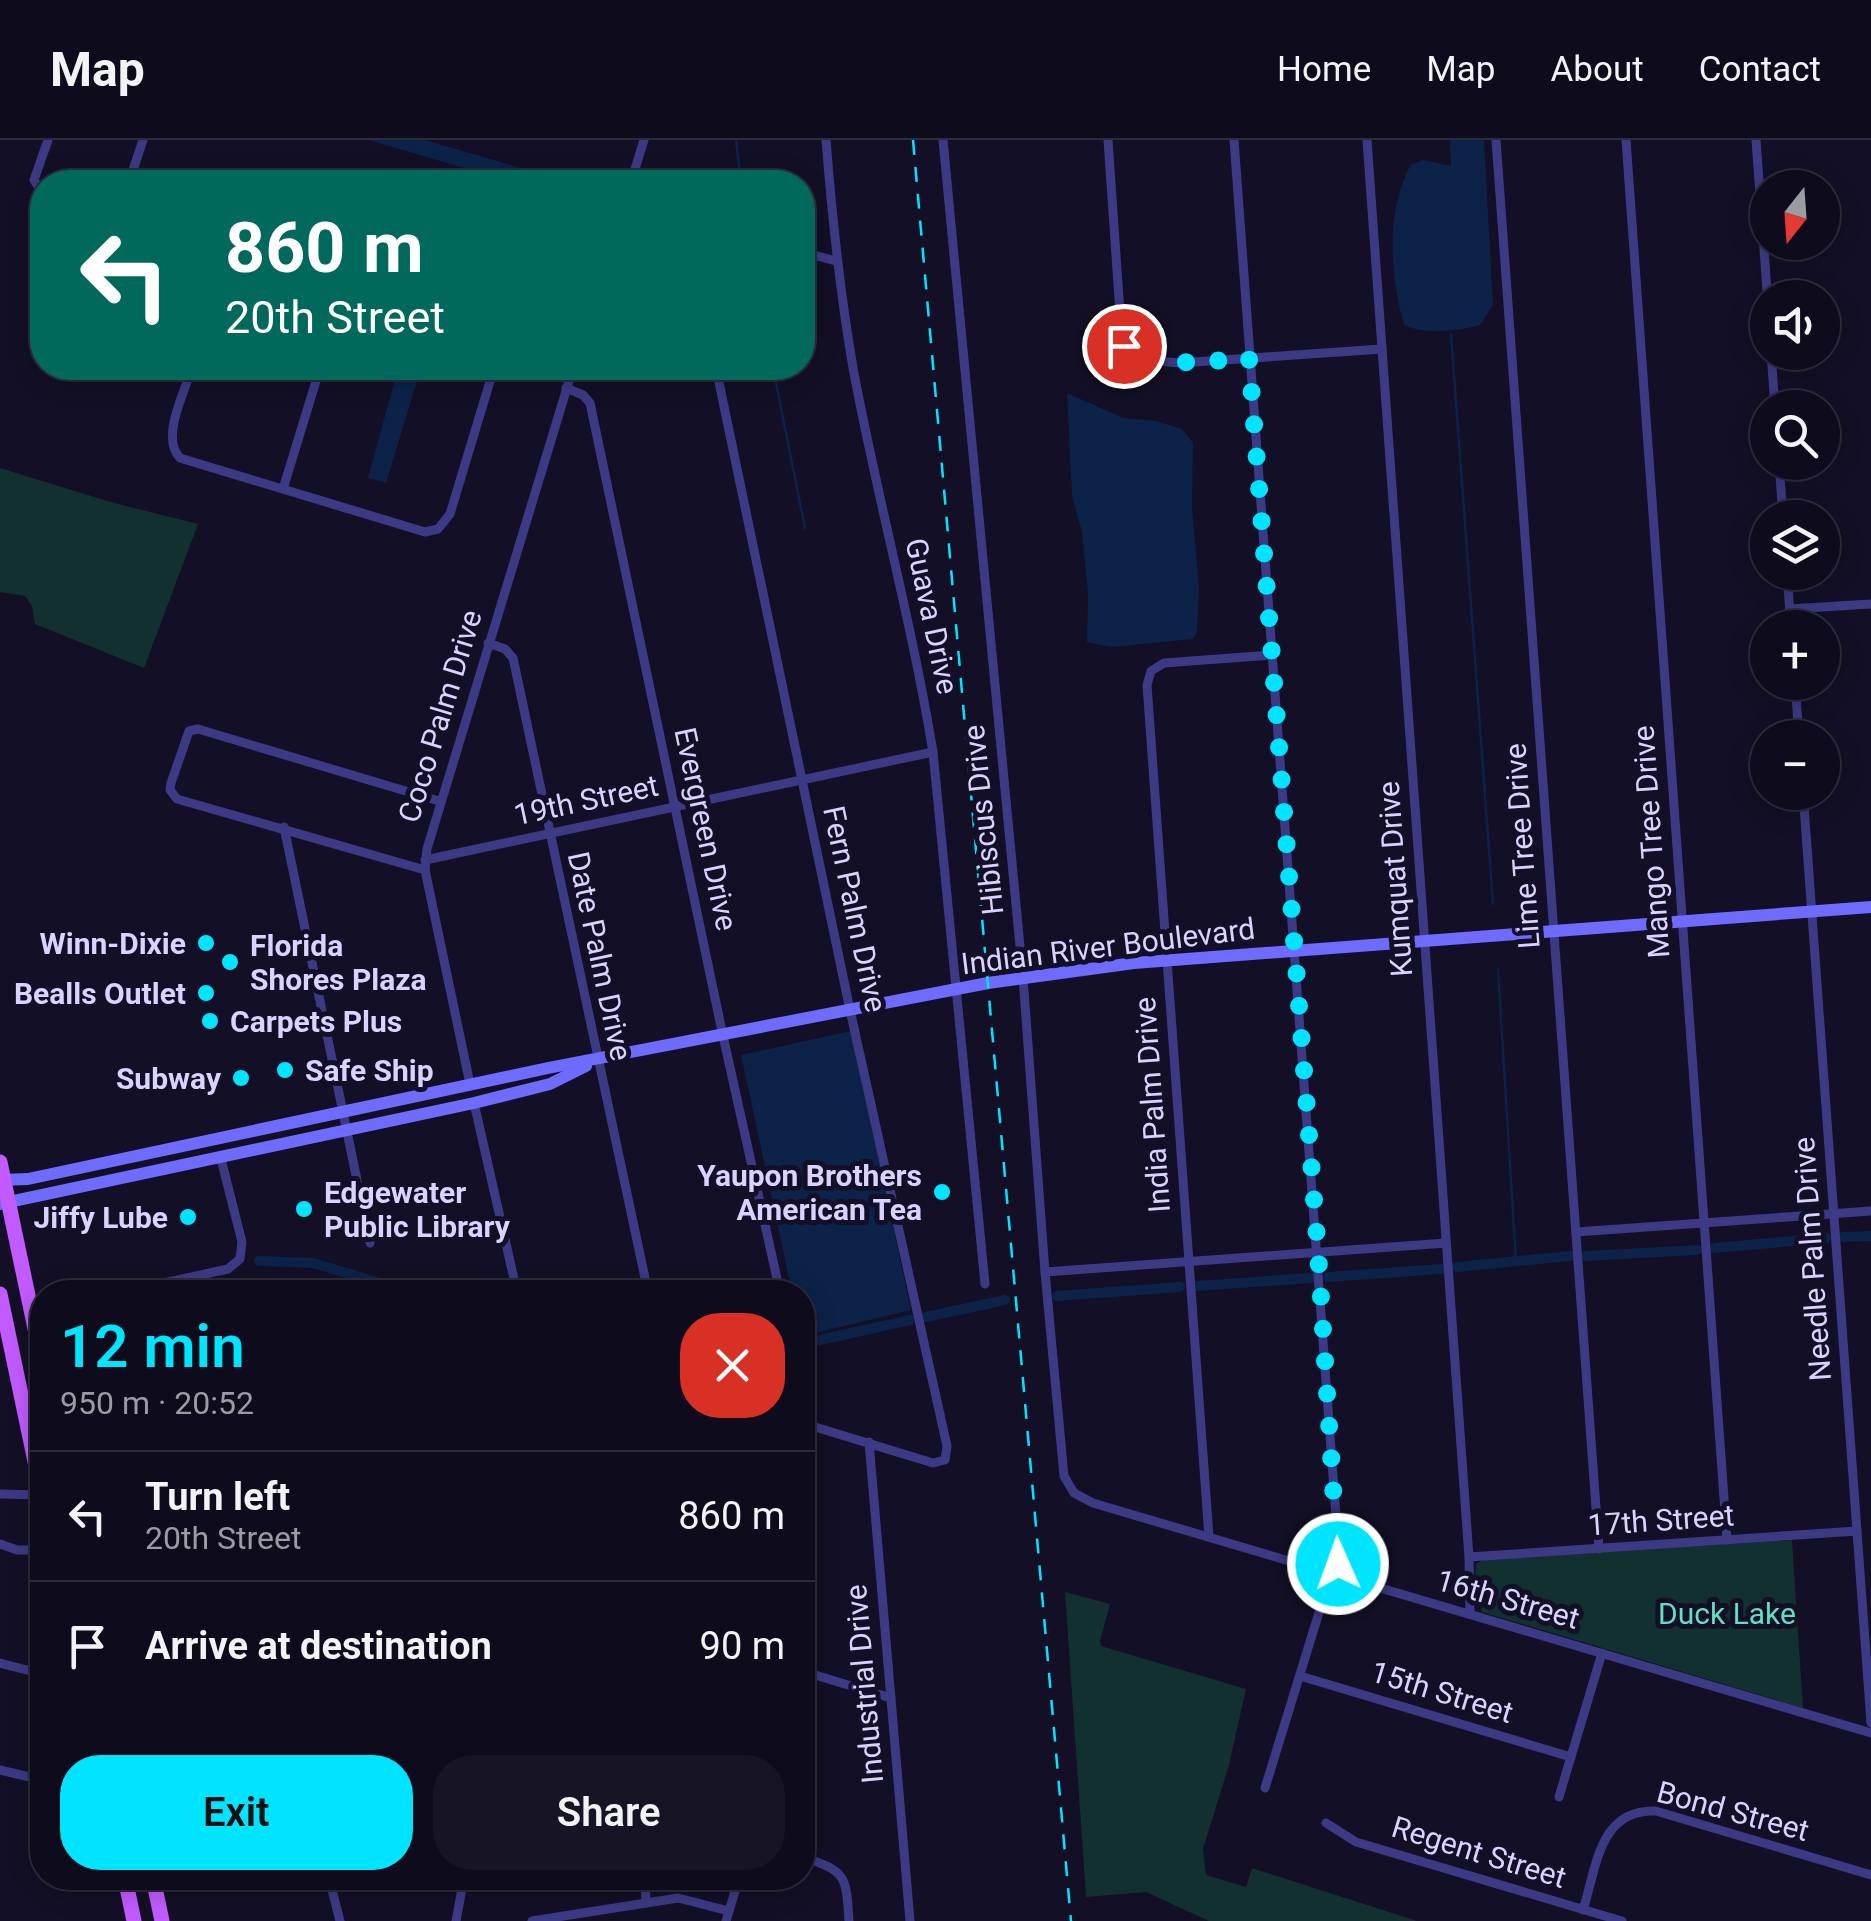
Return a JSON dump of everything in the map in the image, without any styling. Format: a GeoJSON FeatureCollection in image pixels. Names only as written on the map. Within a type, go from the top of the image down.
{"type":"FeatureCollection","features":[{"type":"Feature","properties":{"kind":"main road","name":"Indian River Boulevard"},"geometry":{"type":"LineString","coordinates":[[597,1061],[957,988],[1167,960],[1871,907]]}},
{"type":"Feature","properties":{"kind":"main road"},"geometry":{"type":"LineString","coordinates":[[2,1180],[28,1178],[470,1084],[597,1061]]}},
{"type":"Feature","properties":{"kind":"main road"},"geometry":{"type":"LineString","coordinates":[[4,1204],[474,1103],[550,1084],[597,1061]]}},
{"type":"Feature","properties":{"kind":"main road"},"geometry":{"type":"LineString","coordinates":[[0,1162],[4,1204],[30,1287]]}},
{"type":"Feature","properties":{"kind":"main road"},"geometry":{"type":"LineString","coordinates":[[0,1294],[30,1441]]}},
{"type":"Feature","properties":{"kind":"main road"},"geometry":{"type":"LineString","coordinates":[[128,1890],[134,1921]]}},
{"type":"Feature","properties":{"kind":"main road"},"geometry":{"type":"LineString","coordinates":[[156,1890],[162,1921]]}},
{"type":"Feature","properties":{"kind":"street"},"geometry":{"type":"LineString","coordinates":[[38,170],[48,140]]}},
{"type":"Feature","properties":{"kind":"street"},"geometry":{"type":"LineString","coordinates":[[133,170],[143,140]]}},
{"type":"Feature","properties":{"kind":"street"},"geometry":{"type":"LineString","coordinates":[[635,170],[644,140]]}},
{"type":"Feature","properties":{"kind":"street","name":"Guava Drive"},"geometry":{"type":"LineString","coordinates":[[826,140],[836,261],[854,372],[934,752],[985,1284]]}},
{"type":"Feature","properties":{"kind":"street","name":"Hibiscus Drive"},"geometry":{"type":"LineString","coordinates":[[942,140],[1023,978],[1044,1272],[1064,1476],[1074,1493]]}},
{"type":"Feature","properties":{"kind":"street"},"geometry":{"type":"LineString","coordinates":[[1108,140],[1124,371]]}},
{"type":"Feature","properties":{"kind":"street"},"geometry":{"type":"LineString","coordinates":[[1234,140],[1339,1557],[1264,1788]]}},
{"type":"Feature","properties":{"kind":"street","name":"Kumquat Drive"},"geometry":{"type":"LineString","coordinates":[[1367,140],[1470,1614]]}},
{"type":"Feature","properties":{"kind":"street","name":"Lime Tree Drive"},"geometry":{"type":"LineString","coordinates":[[1496,140],[1599,1549]]}},
{"type":"Feature","properties":{"kind":"street","name":"Mango Tree Drive"},"geometry":{"type":"LineString","coordinates":[[1626,140],[1727,1540]]}},
{"type":"Feature","properties":{"kind":"street"},"geometry":{"type":"LineString","coordinates":[[1756,140],[1766,280]]}},
{"type":"Feature","properties":{"kind":"street"},"geometry":{"type":"LineString","coordinates":[[815,255],[836,261]]}},
{"type":"Feature","properties":{"kind":"street"},"geometry":{"type":"LineString","coordinates":[[1124,346],[1148,360],[1180,363],[1382,349]]}},
{"type":"Feature","properties":{"kind":"street"},"geometry":{"type":"LineString","coordinates":[[188,380],[172,434],[174,452],[180,458],[425,532],[438,529],[450,514],[490,380]]}},
{"type":"Feature","properties":{"kind":"street"},"geometry":{"type":"LineString","coordinates":[[283,490],[316,380]]}},
{"type":"Feature","properties":{"kind":"street","name":"Coco Palm Drive"},"geometry":{"type":"LineString","coordinates":[[470,1084],[425,865],[440,801],[569,380]]}},
{"type":"Feature","properties":{"kind":"street","name":"Fern Palm Drive"},"geometry":{"type":"LineString","coordinates":[[718,380],[850,1010],[947,1446],[945,1460],[933,1463],[869,1442]]}},
{"type":"Feature","properties":{"kind":"street","name":"Evergreen Drive"},"geometry":{"type":"LineString","coordinates":[[566,388],[583,395],[590,404],[722,1036],[777,1280]]}},
{"type":"Feature","properties":{"kind":"street"},"geometry":{"type":"LineString","coordinates":[[1788,590],[1790,609],[1871,604]]}},
{"type":"Feature","properties":{"kind":"street","name":"Date Palm Drive"},"geometry":{"type":"LineString","coordinates":[[488,643],[513,658],[645,1280]]}},
{"type":"Feature","properties":{"kind":"street","name":"India Palm Drive"},"geometry":{"type":"LineString","coordinates":[[1208,1537],[1146,685],[1150,671],[1164,664],[1272,655]]}},
{"type":"Feature","properties":{"kind":"street","name":"19th Street"},"geometry":{"type":"LineString","coordinates":[[440,801],[198,729],[189,730],[170,790],[176,800],[425,865],[549,833],[934,752]]}},
{"type":"Feature","properties":{"kind":"street","name":"Needle Palm Drive"},"geometry":{"type":"LineString","coordinates":[[1804,810],[1871,1723]]}},
{"type":"Feature","properties":{"kind":"street"},"geometry":{"type":"LineString","coordinates":[[284,827],[370,1243]]}},
{"type":"Feature","properties":{"kind":"street"},"geometry":{"type":"LineString","coordinates":[[474,1103],[514,1280]]}},
{"type":"Feature","properties":{"kind":"street"},"geometry":{"type":"LineString","coordinates":[[180,1280],[228,1270],[240,1259],[242,1242],[222,1159]]}},
{"type":"Feature","properties":{"kind":"street"},"geometry":{"type":"LineString","coordinates":[[1576,1232],[1871,1211]]}},
{"type":"Feature","properties":{"kind":"street"},"geometry":{"type":"LineString","coordinates":[[1044,1272],[1446,1242]]}},
{"type":"Feature","properties":{"kind":"street"},"geometry":{"type":"LineString","coordinates":[[815,1427],[869,1442]]}},
{"type":"Feature","properties":{"kind":"street","name":"Industrial Drive"},"geometry":{"type":"LineString","coordinates":[[869,1442],[910,1921]]}},
{"type":"Feature","properties":{"kind":"street","name":"16th Street"},"geometry":{"type":"LineString","coordinates":[[1074,1493],[1208,1537],[1871,1733]]}},
{"type":"Feature","properties":{"kind":"street"},"geometry":{"type":"LineString","coordinates":[[0,1494],[30,1495]]}},
{"type":"Feature","properties":{"kind":"street","name":"17th Street"},"geometry":{"type":"LineString","coordinates":[[1469,1557],[1857,1531]]}},
{"type":"Feature","properties":{"kind":"street"},"geometry":{"type":"LineString","coordinates":[[0,1544],[30,1550]]}},
{"type":"Feature","properties":{"kind":"street"},"geometry":{"type":"LineString","coordinates":[[1558,1797],[1602,1653]]}},
{"type":"Feature","properties":{"kind":"street"},"geometry":{"type":"LineString","coordinates":[[0,1664],[30,1671]]}},
{"type":"Feature","properties":{"kind":"street"},"geometry":{"type":"LineString","coordinates":[[815,1676],[890,1698]]}},
{"type":"Feature","properties":{"kind":"street","name":"15th Street"},"geometry":{"type":"LineString","coordinates":[[1300,1676],[1571,1757]]}},
{"type":"Feature","properties":{"kind":"street"},"geometry":{"type":"LineString","coordinates":[[0,1770],[30,1777]]}},
{"type":"Feature","properties":{"kind":"street","name":"Bond Street"},"geometry":{"type":"LineString","coordinates":[[1583,1910],[1608,1832],[1622,1817],[1638,1810],[1656,1811],[1871,1875]]}},
{"type":"Feature","properties":{"kind":"street","name":"Regent Street"},"geometry":{"type":"LineString","coordinates":[[1326,1823],[1356,1842],[1622,1921]]}},
{"type":"Feature","properties":{"kind":"street"},"geometry":{"type":"LineString","coordinates":[[815,1862],[839,1871],[846,1882],[850,1921]]}},
{"type":"Feature","properties":{"kind":"street"},"geometry":{"type":"LineString","coordinates":[[332,1890],[340,1921]]}},
{"type":"Feature","properties":{"kind":"street"},"geometry":{"type":"LineString","coordinates":[[456,1921],[462,1890]]}},
{"type":"Feature","properties":{"kind":"street"},"geometry":{"type":"LineString","coordinates":[[645,1890],[646,1903]]}},
{"type":"Feature","properties":{"kind":"street"},"geometry":{"type":"LineString","coordinates":[[532,1921],[691,1898],[727,1916],[735,1890]]}},
{"type":"Feature","properties":{"kind":"green space"},"geometry":{"type":"Polygon","coordinates":[[[0,468],[198,524],[144,668],[35,624],[32,606],[25,596],[0,592],[0,468]]]}},
{"type":"Feature","properties":{"kind":"green space","name":"Duck Lake"},"geometry":{"type":"Polygon","coordinates":[[[1792,1540],[1803,1708],[1482,1612],[1475,1583],[1476,1564],[1483,1560],[1792,1540]]]}},
{"type":"Feature","properties":{"kind":"green space"},"geometry":{"type":"Polygon","coordinates":[[[1065,1592],[1110,1604],[1101,1646],[1246,1689],[1229,1765],[1203,1849],[1206,1875],[1246,1887],[1252,1868],[1417,1921],[1209,1921],[1146,1892],[1086,1897],[1065,1592]]]}},
{"type":"Feature","properties":{"kind":"water"},"geometry":{"type":"Polygon","coordinates":[[[369,140],[425,140],[528,170],[470,170],[369,140]]]}},
{"type":"Feature","properties":{"kind":"water"},"geometry":{"type":"Polygon","coordinates":[[[1450,140],[1484,140],[1493,305],[1480,325],[1421,330],[1404,325],[1396,285],[1392,243],[1397,202],[1411,164],[1424,160],[1451,166],[1450,140]]]}},
{"type":"Feature","properties":{"kind":"water"},"geometry":{"type":"Polygon","coordinates":[[[395,380],[417,380],[386,483],[368,478],[395,380]]]}},
{"type":"Feature","properties":{"kind":"water"},"geometry":{"type":"Polygon","coordinates":[[[1067,393],[1123,418],[1156,421],[1182,429],[1193,443],[1192,507],[1199,587],[1197,632],[1193,639],[1111,647],[1087,642],[1088,594],[1082,532],[1072,496],[1067,393]]]}},
{"type":"Feature","properties":{"kind":"water"},"geometry":{"type":"Polygon","coordinates":[[[851,1031],[911,1310],[815,1333],[815,1280],[789,1280],[741,1055],[851,1031]]]}},
{"type":"Feature","properties":{"kind":"waterway"},"geometry":{"type":"LineString","coordinates":[[736,140],[740,170]]}},
{"type":"Feature","properties":{"kind":"waterway"},"geometry":{"type":"LineString","coordinates":[[1451,334],[1493,904]]}},
{"type":"Feature","properties":{"kind":"waterway"},"geometry":{"type":"LineString","coordinates":[[775,380],[805,528]]}},
{"type":"Feature","properties":{"kind":"waterway"},"geometry":{"type":"LineString","coordinates":[[1498,969],[1516,1262]]}},
{"type":"Feature","properties":{"kind":"waterway"},"geometry":{"type":"LineString","coordinates":[[1843,1237],[1871,1236]]}},
{"type":"Feature","properties":{"kind":"waterway"},"geometry":{"type":"LineString","coordinates":[[1715,1248],[1826,1238]]}},
{"type":"Feature","properties":{"kind":"waterway"},"geometry":{"type":"LineString","coordinates":[[1586,1256],[1697,1250]]}},
{"type":"Feature","properties":{"kind":"waterway"},"geometry":{"type":"LineString","coordinates":[[1457,1267],[1570,1256]]}},
{"type":"Feature","properties":{"kind":"waterway"},"geometry":{"type":"LineString","coordinates":[[259,1261],[313,1263],[370,1280]]}},
{"type":"Feature","properties":{"kind":"waterway"},"geometry":{"type":"LineString","coordinates":[[1328,1277],[1441,1269]]}},
{"type":"Feature","properties":{"kind":"waterway"},"geometry":{"type":"LineString","coordinates":[[1197,1286],[1311,1278]]}},
{"type":"Feature","properties":{"kind":"waterway"},"geometry":{"type":"LineString","coordinates":[[1057,1296],[1180,1287]]}},
{"type":"Feature","properties":{"kind":"waterway"},"geometry":{"type":"LineString","coordinates":[[926,1317],[1005,1300]]}},
{"type":"Feature","properties":{"kind":"waterway"},"geometry":{"type":"LineString","coordinates":[[815,1341],[910,1320]]}},
{"type":"Feature","properties":{"kind":"railway"},"geometry":{"type":"LineString","coordinates":[[913,140],[1071,1921]]}},
{"type":"Feature","properties":{"kind":"place","name":"Winn-Dixie"},"geometry":{"type":"Point","coordinates":[206,943]}},
{"type":"Feature","properties":{"kind":"place","name":"Florida Shores Plaza"},"geometry":{"type":"Point","coordinates":[230,962]}},
{"type":"Feature","properties":{"kind":"place","name":"Bealls Outlet"},"geometry":{"type":"Point","coordinates":[206,993]}},
{"type":"Feature","properties":{"kind":"place","name":"Carpets Plus"},"geometry":{"type":"Point","coordinates":[210,1021]}},
{"type":"Feature","properties":{"kind":"place","name":"Safe Ship"},"geometry":{"type":"Point","coordinates":[285,1070]}},
{"type":"Feature","properties":{"kind":"place","name":"Subway"},"geometry":{"type":"Point","coordinates":[241,1078]}},
{"type":"Feature","properties":{"kind":"place","name":"Yaupon Brothers American Tea"},"geometry":{"type":"Point","coordinates":[942,1192]}},
{"type":"Feature","properties":{"kind":"place","name":"Edgewater Public Library"},"geometry":{"type":"Point","coordinates":[304,1209]}},
{"type":"Feature","properties":{"kind":"place","name":"Jiffy Lube"},"geometry":{"type":"Point","coordinates":[188,1217]}},
{"type":"Feature","properties":{"kind":"route"},"geometry":{"type":"LineString","coordinates":[[1124,346],[1148,360],[1180,363],[1249,358],[1318,1251],[1338,1564]]}}]}
